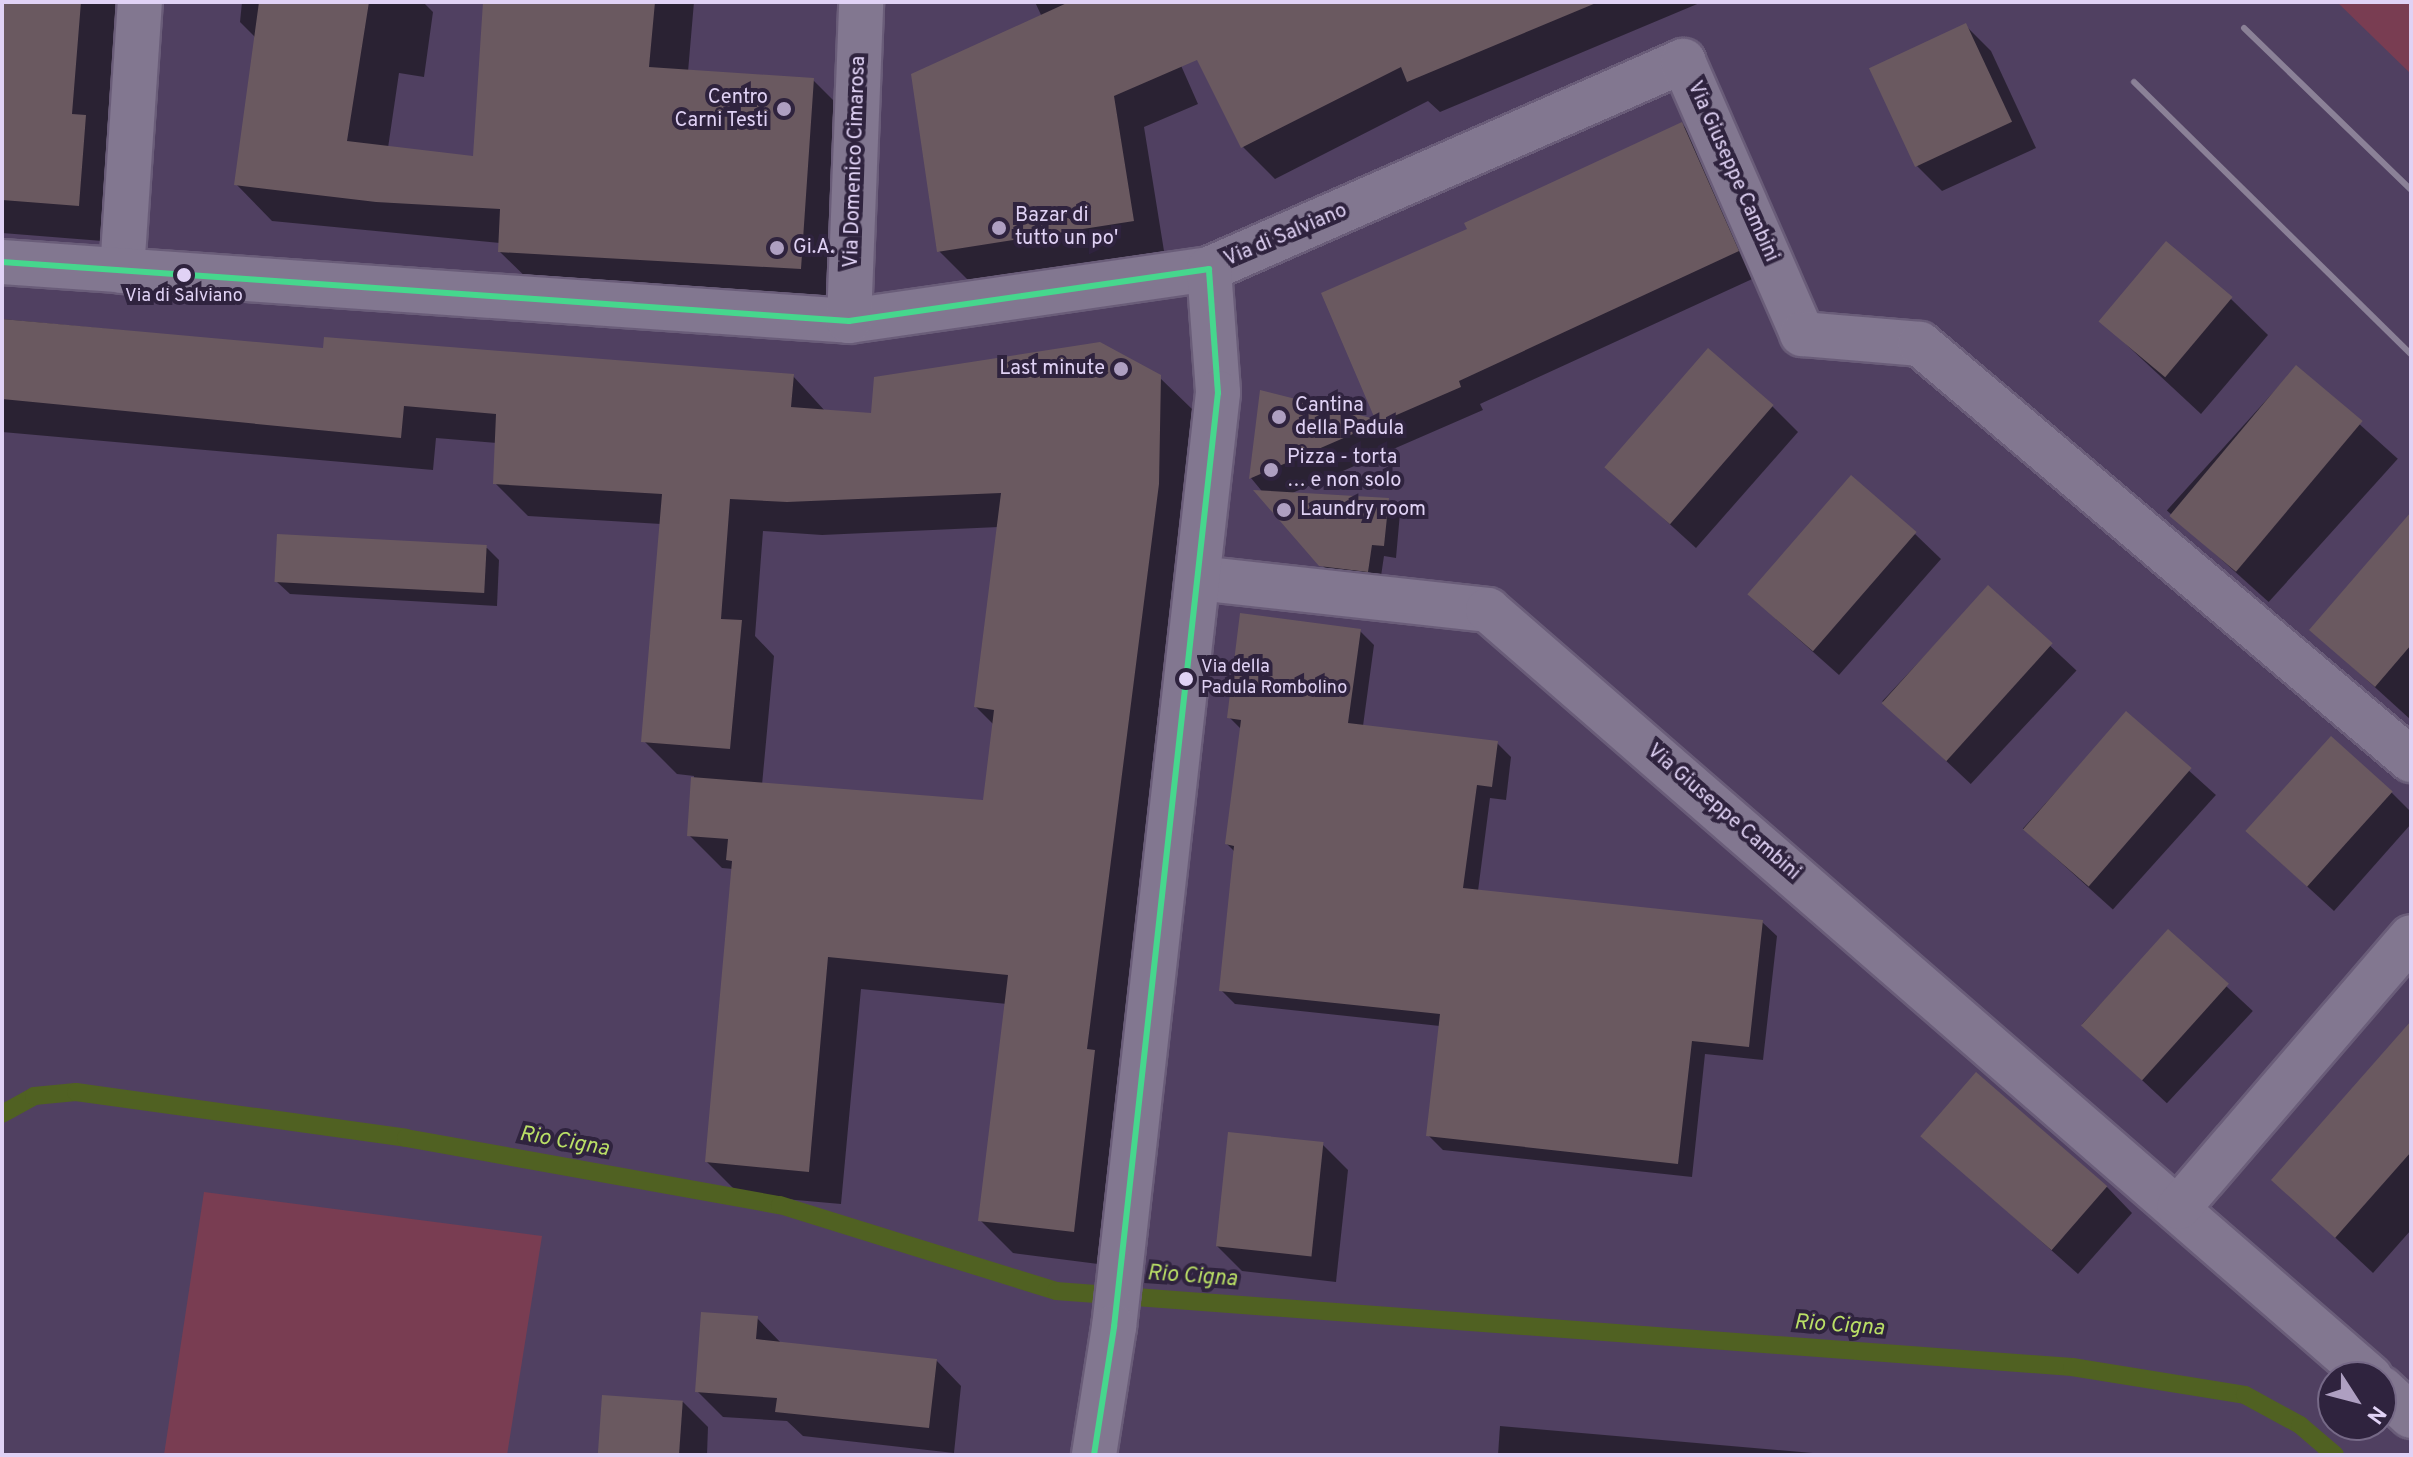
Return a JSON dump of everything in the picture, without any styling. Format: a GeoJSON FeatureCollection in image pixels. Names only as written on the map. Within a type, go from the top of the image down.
{"type":"FeatureCollection","features":[{"type":"Feature","properties":{"kind":"street"},"geometry":{"type":"LineString","coordinates":[[122,271],[140,2]]}},
{"type":"Feature","properties":{"kind":"street","name":"Via Domenico Cimarosa"},"geometry":{"type":"LineString","coordinates":[[849,321],[861,2]]}},
{"type":"Feature","properties":{"kind":"street","name":"Via di Salviano"},"geometry":{"type":"LineString","coordinates":[[2,262],[849,321],[1209,269],[1683,61]]}},
{"type":"Feature","properties":{"kind":"street","name":"Via Giuseppe Cambini"},"geometry":{"type":"LineString","coordinates":[[1683,61],[1802,334],[1920,344],[2411,760]]}},
{"type":"Feature","properties":{"kind":"street"},"geometry":{"type":"LineString","coordinates":[[1094,1455],[1114,1327],[1218,393],[1209,269]]}},
{"type":"Feature","properties":{"kind":"street","name":"Via Giuseppe Cambini"},"geometry":{"type":"LineString","coordinates":[[1198,578],[1488,610],[2179,1207],[2352,1361]]}},
{"type":"Feature","properties":{"kind":"street"},"geometry":{"type":"LineString","coordinates":[[2179,1207],[2411,937]]}},
{"type":"Feature","properties":{"kind":"shaded area"},"geometry":{"type":"Polygon","coordinates":[[[2337,2],[2411,2],[2411,74],[2337,2]]]}},
{"type":"Feature","properties":{"kind":"shaded area"},"geometry":{"type":"Polygon","coordinates":[[[204,1192],[542,1236],[507,1455],[164,1455],[204,1192]]]}},
{"type":"Feature","properties":{"kind":"building"},"geometry":{"type":"Polygon","coordinates":[[[2,2],[81,2],[72,114],[86,115],[79,206],[2,200],[2,2]]]}},
{"type":"Feature","properties":{"kind":"building"},"geometry":{"type":"Polygon","coordinates":[[[259,2],[369,2],[347,141],[473,156],[483,2],[655,2],[649,67],[814,78],[801,269],[498,252],[500,209],[376,202],[234,185],[259,2]]]}},
{"type":"Feature","properties":{"kind":"building"},"geometry":{"type":"Polygon","coordinates":[[[1069,2],[1596,3],[1407,82],[1401,67],[1241,148],[1197,60],[1114,96],[1134,221],[937,252],[911,74],[1069,2]]]}},
{"type":"Feature","properties":{"kind":"building"},"geometry":{"type":"Polygon","coordinates":[[[1966,23],[2012,122],[1915,167],[1869,68],[1966,23]]]}},
{"type":"Feature","properties":{"kind":"building"},"geometry":{"type":"Polygon","coordinates":[[[1682,122],[1739,251],[1459,381],[1461,387],[1249,479],[1260,390],[1375,419],[1321,293],[1467,229],[1464,223],[1682,122]]]}},
{"type":"Feature","properties":{"kind":"building"},"geometry":{"type":"Polygon","coordinates":[[[2166,241],[2233,297],[2165,377],[2099,321],[2166,241]]]}},
{"type":"Feature","properties":{"kind":"building"},"geometry":{"type":"Polygon","coordinates":[[[2,319],[323,348],[324,337],[794,374],[791,407],[871,413],[874,377],[1100,342],[1161,375],[1159,484],[1087,1049],[1095,1050],[1074,1232],[978,1221],[1008,975],[828,957],[809,1172],[705,1162],[732,861],[726,860],[728,839],[687,836],[691,777],[983,800],[994,710],[974,707],[1001,493],[787,502],[730,499],[721,619],[742,620],[730,749],[641,742],[662,494],[493,484],[496,414],[404,406],[401,438],[2,399],[2,319]]]}},
{"type":"Feature","properties":{"kind":"building"},"geometry":{"type":"Polygon","coordinates":[[[1708,348],[1774,405],[1670,524],[1604,467],[1708,348]]]}},
{"type":"Feature","properties":{"kind":"building"},"geometry":{"type":"Polygon","coordinates":[[[2296,365],[2363,421],[2236,572],[2169,516],[2296,365]]]}},
{"type":"Feature","properties":{"kind":"building"},"geometry":{"type":"Polygon","coordinates":[[[1851,475],[1917,532],[1813,651],[1747,594],[1851,475]]]}},
{"type":"Feature","properties":{"kind":"building"},"geometry":{"type":"Polygon","coordinates":[[[1253,490],[1389,498],[1384,546],[1372,545],[1368,572],[1319,566],[1253,490]]]}},
{"type":"Feature","properties":{"kind":"building"},"geometry":{"type":"Polygon","coordinates":[[[2411,512],[2411,645],[2375,687],[2309,630],[2411,512]]]}},
{"type":"Feature","properties":{"kind":"building"},"geometry":{"type":"Polygon","coordinates":[[[277,534],[487,545],[484,593],[274,582],[277,534]]]}},
{"type":"Feature","properties":{"kind":"building"},"geometry":{"type":"Polygon","coordinates":[[[1988,585],[2053,643],[1946,761],[1882,703],[1988,585]]]}},
{"type":"Feature","properties":{"kind":"building"},"geometry":{"type":"Polygon","coordinates":[[[1240,613],[1361,629],[1348,723],[1498,741],[1492,787],[1477,785],[1463,888],[1763,920],[1749,1047],[1692,1041],[1678,1164],[1426,1136],[1440,1014],[1219,991],[1234,846],[1225,844],[1241,720],[1227,718],[1240,613]]]}},
{"type":"Feature","properties":{"kind":"building"},"geometry":{"type":"Polygon","coordinates":[[[2126,711],[2192,768],[2089,887],[2023,829],[2126,711]]]}},
{"type":"Feature","properties":{"kind":"building"},"geometry":{"type":"Polygon","coordinates":[[[2331,736],[2393,792],[2307,887],[2245,831],[2331,736]]]}},
{"type":"Feature","properties":{"kind":"building"},"geometry":{"type":"Polygon","coordinates":[[[2168,929],[2229,984],[2142,1080],[2081,1026],[2168,929]]]}},
{"type":"Feature","properties":{"kind":"building"},"geometry":{"type":"Polygon","coordinates":[[[2411,1021],[2411,1152],[2335,1238],[2271,1180],[2411,1021]]]}},
{"type":"Feature","properties":{"kind":"building"},"geometry":{"type":"Polygon","coordinates":[[[1976,1072],[2107,1186],[2052,1250],[1920,1136],[1976,1072]]]}},
{"type":"Feature","properties":{"kind":"building"},"geometry":{"type":"Polygon","coordinates":[[[1228,1132],[1323,1142],[1311,1256],[1216,1246],[1228,1132]]]}},
{"type":"Feature","properties":{"kind":"building"},"geometry":{"type":"Polygon","coordinates":[[[701,1312],[758,1316],[756,1339],[937,1359],[929,1428],[775,1412],[777,1398],[695,1392],[701,1312]]]}},
{"type":"Feature","properties":{"kind":"building"},"geometry":{"type":"Polygon","coordinates":[[[602,1395],[683,1401],[679,1455],[598,1455],[602,1395]]]}},
{"type":"Feature","properties":{"kind":"waterway","name":"Rio Cigna"},"geometry":{"type":"LineString","coordinates":[[2,1114],[34,1096],[76,1092],[406,1138],[780,1205],[1056,1291],[2072,1367],[2245,1395],[2300,1425],[2335,1455]]}},
{"type":"Feature","properties":{"kind":"railway"},"geometry":{"type":"LineString","coordinates":[[2244,28],[2411,190]]}},
{"type":"Feature","properties":{"kind":"railway"},"geometry":{"type":"LineString","coordinates":[[2134,82],[2411,354]]}},
{"type":"Feature","properties":{"kind":"transit line"},"geometry":{"type":"LineString","coordinates":[[2,262],[849,321],[1209,269]]}},
{"type":"Feature","properties":{"kind":"transit line"},"geometry":{"type":"LineString","coordinates":[[1094,1455],[1114,1327],[1218,393],[1209,269]]}},
{"type":"Feature","properties":{"kind":"place","name":"Centro Carni Testi"},"geometry":{"type":"Point","coordinates":[784,109]}},
{"type":"Feature","properties":{"kind":"place","name":"Bazar di tutto un po'"},"geometry":{"type":"Point","coordinates":[999,228]}},
{"type":"Feature","properties":{"kind":"place","name":"Gi.A."},"geometry":{"type":"Point","coordinates":[777,248]}},
{"type":"Feature","properties":{"kind":"place","name":"Via di Salviano"},"geometry":{"type":"Point","coordinates":[184,275]}},
{"type":"Feature","properties":{"kind":"place","name":"Last minute"},"geometry":{"type":"Point","coordinates":[1121,369]}},
{"type":"Feature","properties":{"kind":"place","name":"Cantina della Padula"},"geometry":{"type":"Point","coordinates":[1279,417]}},
{"type":"Feature","properties":{"kind":"place","name":"Pizza - torta … e non solo"},"geometry":{"type":"Point","coordinates":[1271,470]}},
{"type":"Feature","properties":{"kind":"place","name":"Laundry room"},"geometry":{"type":"Point","coordinates":[1284,510]}},
{"type":"Feature","properties":{"kind":"place","name":"Via della Padula Rombolino"},"geometry":{"type":"Point","coordinates":[1186,679]}}]}
